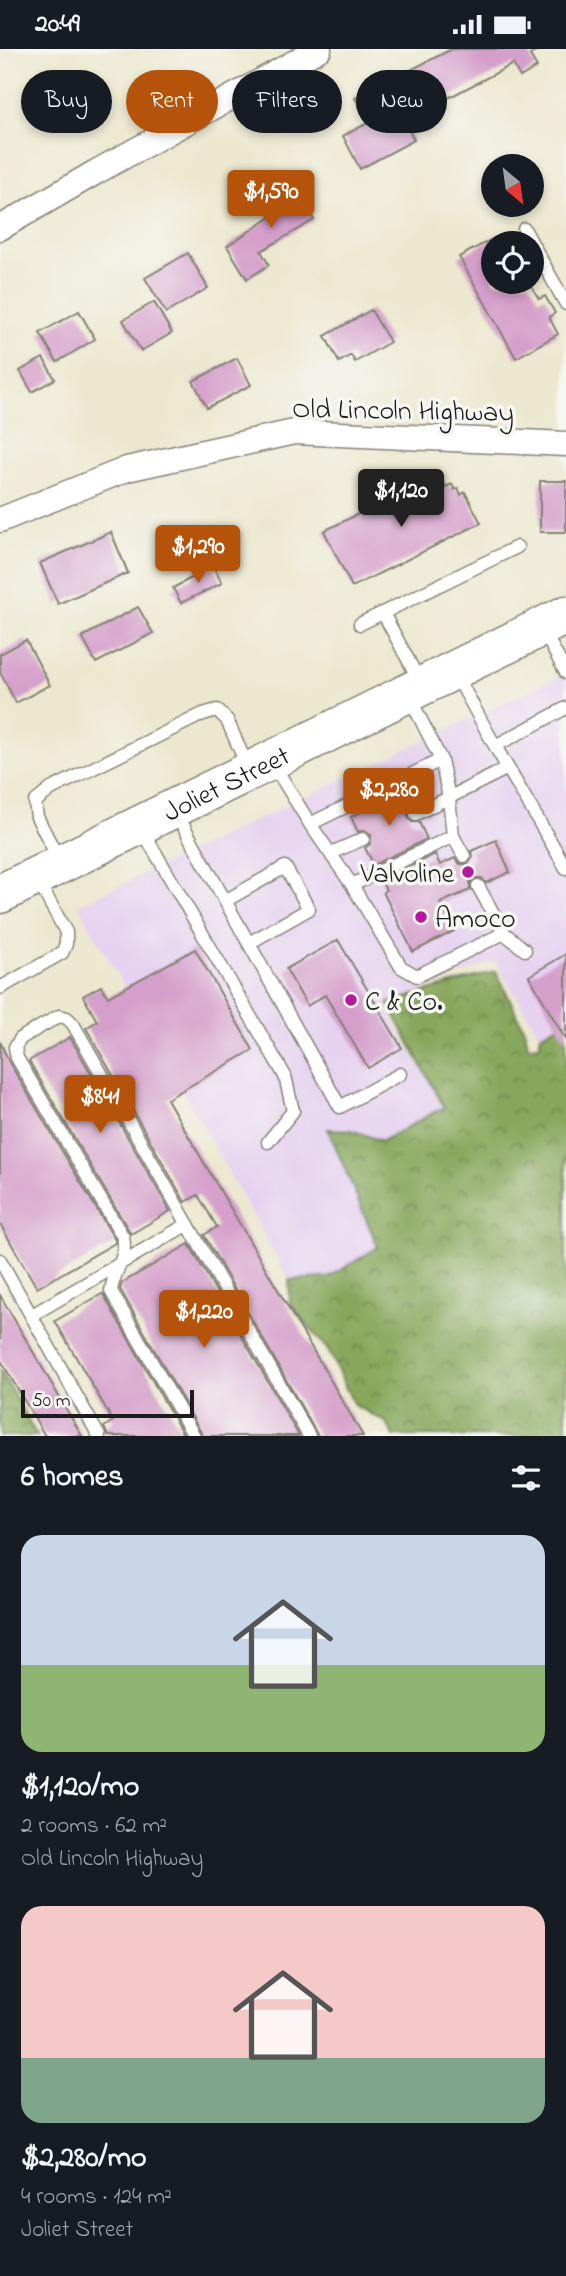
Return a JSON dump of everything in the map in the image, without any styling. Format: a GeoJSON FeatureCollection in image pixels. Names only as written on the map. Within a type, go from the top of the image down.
{"type":"FeatureCollection","features":[{"type":"Feature","properties":{"kind":"main road","name":"Joliet Street"},"geometry":{"type":"LineString","coordinates":[[0,894],[553,621]]}},
{"type":"Feature","properties":{"kind":"street"},"geometry":{"type":"LineString","coordinates":[[0,228],[318,49]]}},
{"type":"Feature","properties":{"kind":"street","name":"Old Lincoln Highway"},"geometry":{"type":"LineString","coordinates":[[0,520],[127,469],[294,432],[566,444]]}},
{"type":"Feature","properties":{"kind":"lane"},"geometry":{"type":"LineString","coordinates":[[524,229],[566,304]]}},
{"type":"Feature","properties":{"kind":"lane"},"geometry":{"type":"LineString","coordinates":[[360,624],[517,547]]}},
{"type":"Feature","properties":{"kind":"lane"},"geometry":{"type":"LineString","coordinates":[[383,613],[427,683],[495,746],[566,868]]}},
{"type":"Feature","properties":{"kind":"lane"},"geometry":{"type":"LineString","coordinates":[[553,621],[566,673]]}},
{"type":"Feature","properties":{"kind":"lane"},"geometry":{"type":"LineString","coordinates":[[427,683],[449,798],[453,836],[464,856]]}},
{"type":"Feature","properties":{"kind":"lane"},"geometry":{"type":"LineString","coordinates":[[495,746],[566,708]]}},
{"type":"Feature","properties":{"kind":"lane"},"geometry":{"type":"LineString","coordinates":[[0,988],[62,954],[66,944],[66,932],[48,870],[35,802],[51,789],[203,714],[217,710],[331,853],[401,967],[416,976],[504,933]]}},
{"type":"Feature","properties":{"kind":"lane"},"geometry":{"type":"LineString","coordinates":[[310,824],[441,760]]}},
{"type":"Feature","properties":{"kind":"lane"},"geometry":{"type":"LineString","coordinates":[[416,814],[508,768]]}},
{"type":"Feature","properties":{"kind":"lane"},"geometry":{"type":"LineString","coordinates":[[173,808],[340,1107],[400,1074]]}},
{"type":"Feature","properties":{"kind":"lane"},"geometry":{"type":"LineString","coordinates":[[139,825],[285,1076],[293,1111],[268,1142]]}},
{"type":"Feature","properties":{"kind":"lane"},"geometry":{"type":"LineString","coordinates":[[352,885],[453,836]]}},
{"type":"Feature","properties":{"kind":"lane"},"geometry":{"type":"LineString","coordinates":[[331,853],[363,839]]}},
{"type":"Feature","properties":{"kind":"lane"},"geometry":{"type":"LineString","coordinates":[[225,901],[285,867],[309,909],[249,943]]}},
{"type":"Feature","properties":{"kind":"lane"},"geometry":{"type":"LineString","coordinates":[[478,885],[504,933],[525,950]]}},
{"type":"Feature","properties":{"kind":"lane"},"geometry":{"type":"LineString","coordinates":[[194,1436],[111,1290],[126,1247],[123,1237],[17,1058],[15,1047],[21,1038],[59,1016],[67,1018],[73,1024],[309,1436]]}},
{"type":"Feature","properties":{"kind":"lane"},"geometry":{"type":"LineString","coordinates":[[32,1315],[188,1224]]}},
{"type":"Feature","properties":{"kind":"lane"},"geometry":{"type":"LineString","coordinates":[[0,1259],[99,1436]]}},
{"type":"Feature","properties":{"kind":"shaded area"},"geometry":{"type":"Polygon","coordinates":[[[566,673],[566,1021],[540,1035],[495,961],[384,1005],[444,1107],[382,1141],[351,1130],[378,1247],[328,1278],[289,1280],[78,905],[566,673]]]}},
{"type":"Feature","properties":{"kind":"green space"},"geometry":{"type":"Polygon","coordinates":[[[496,971],[525,1031],[528,1046],[540,1045],[540,1035],[566,1021],[566,1436],[394,1436],[386,1422],[354,1405],[328,1350],[290,1304],[289,1280],[328,1278],[378,1247],[328,1129],[351,1130],[382,1141],[444,1107],[388,1003],[496,971]]]}},
{"type":"Feature","properties":{"kind":"green space"},"geometry":{"type":"Polygon","coordinates":[[[0,1369],[37,1436],[0,1436],[0,1369]]]}},
{"type":"Feature","properties":{"kind":"building"},"geometry":{"type":"Polygon","coordinates":[[[452,49],[540,49],[530,55],[537,67],[520,77],[513,64],[447,99],[447,70],[410,70],[452,49]]]}},
{"type":"Feature","properties":{"kind":"building"},"geometry":{"type":"Polygon","coordinates":[[[356,129],[356,133],[410,133],[414,140],[360,169],[343,136],[356,129]]]}},
{"type":"Feature","properties":{"kind":"building"},"geometry":{"type":"Polygon","coordinates":[[[293,184],[314,220],[261,251],[269,265],[247,279],[227,246],[271,217],[262,203],[293,184]]]}},
{"type":"Feature","properties":{"kind":"building"},"geometry":{"type":"Polygon","coordinates":[[[481,245],[481,294],[536,294],[539,299],[545,296],[555,313],[549,317],[558,334],[516,358],[459,257],[481,245]]]}},
{"type":"Feature","properties":{"kind":"building"},"geometry":{"type":"Polygon","coordinates":[[[188,253],[208,288],[166,313],[145,278],[188,253]]]}},
{"type":"Feature","properties":{"kind":"building"},"geometry":{"type":"Polygon","coordinates":[[[154,302],[172,333],[141,351],[123,320],[154,302]]]}},
{"type":"Feature","properties":{"kind":"building"},"geometry":{"type":"Polygon","coordinates":[[[371,310],[390,342],[355,362],[351,355],[339,362],[325,336],[371,310]]]}},
{"type":"Feature","properties":{"kind":"building"},"geometry":{"type":"Polygon","coordinates":[[[79,311],[95,339],[57,362],[40,333],[79,311]]]}},
{"type":"Feature","properties":{"kind":"building"},"geometry":{"type":"Polygon","coordinates":[[[43,358],[55,379],[32,392],[20,371],[43,358]]]}},
{"type":"Feature","properties":{"kind":"building"},"geometry":{"type":"Polygon","coordinates":[[[237,358],[251,385],[207,408],[193,381],[237,358]]]}},
{"type":"Feature","properties":{"kind":"building"},"geometry":{"type":"Polygon","coordinates":[[[439,474],[446,487],[452,484],[455,490],[458,488],[461,495],[465,492],[481,523],[352,587],[324,531],[439,474]]]}},
{"type":"Feature","properties":{"kind":"building"},"geometry":{"type":"Polygon","coordinates":[[[540,481],[566,481],[566,532],[540,532],[540,481]]]}},
{"type":"Feature","properties":{"kind":"building"},"geometry":{"type":"Polygon","coordinates":[[[111,532],[128,573],[58,604],[40,563],[111,532]]]}},
{"type":"Feature","properties":{"kind":"building"},"geometry":{"type":"Polygon","coordinates":[[[213,566],[222,583],[181,603],[173,588],[213,566]]]}},
{"type":"Feature","properties":{"kind":"building"},"geometry":{"type":"Polygon","coordinates":[[[138,607],[153,633],[96,663],[82,637],[138,607]]]}},
{"type":"Feature","properties":{"kind":"building"},"geometry":{"type":"Polygon","coordinates":[[[26,640],[50,685],[16,703],[0,672],[0,654],[26,640]]]}},
{"type":"Feature","properties":{"kind":"building","name":"Amoco"},"geometry":{"type":"Polygon","coordinates":[[[404,790],[412,806],[408,810],[408,817],[412,822],[419,822],[427,839],[374,865],[365,848],[370,844],[371,835],[365,830],[358,832],[351,817],[404,790]]]}},
{"type":"Feature","properties":{"kind":"building"},"geometry":{"type":"Polygon","coordinates":[[[496,840],[510,872],[486,883],[482,878],[474,878],[470,882],[470,890],[440,903],[454,931],[413,952],[383,892],[386,890],[381,881],[435,854],[440,865],[455,858],[460,864],[468,864],[473,857],[471,851],[496,840]]]}},
{"type":"Feature","properties":{"kind":"building","name":"C & Co."},"geometry":{"type":"Polygon","coordinates":[[[338,940],[402,1048],[368,1068],[325,995],[307,1006],[286,969],[338,940]]]}},
{"type":"Feature","properties":{"kind":"building"},"geometry":{"type":"Polygon","coordinates":[[[195,949],[253,1050],[167,1099],[363,1436],[318,1436],[204,1235],[217,1227],[198,1195],[185,1202],[86,1028],[97,1021],[83,996],[101,986],[108,997],[195,949]]]}},
{"type":"Feature","properties":{"kind":"building"},"geometry":{"type":"Polygon","coordinates":[[[566,954],[566,1040],[529,976],[566,954]]]}},
{"type":"Feature","properties":{"kind":"building"},"geometry":{"type":"Polygon","coordinates":[[[70,1037],[170,1211],[131,1234],[29,1061],[70,1037]]]}},
{"type":"Feature","properties":{"kind":"building"},"geometry":{"type":"Polygon","coordinates":[[[0,1042],[9,1062],[115,1240],[115,1243],[37,1288],[0,1224],[0,1042]]]}},
{"type":"Feature","properties":{"kind":"building"},"geometry":{"type":"Polygon","coordinates":[[[189,1244],[299,1436],[203,1436],[120,1289],[122,1283],[189,1244]]]}},
{"type":"Feature","properties":{"kind":"building"},"geometry":{"type":"Polygon","coordinates":[[[103,1294],[184,1436],[108,1436],[104,1427],[113,1421],[55,1321],[103,1294]]]}},
{"type":"Feature","properties":{"kind":"building"},"geometry":{"type":"Polygon","coordinates":[[[0,1295],[82,1436],[45,1436],[0,1359],[0,1295]]]}},
{"type":"Feature","properties":{"kind":"place","name":"Valvoline"},"geometry":{"type":"Point","coordinates":[468,872]}},
{"type":"Feature","properties":{"kind":"place","name":"Amoco"},"geometry":{"type":"Point","coordinates":[421,917]}},
{"type":"Feature","properties":{"kind":"place","name":"C & Co."},"geometry":{"type":"Point","coordinates":[351,1000]}}]}
